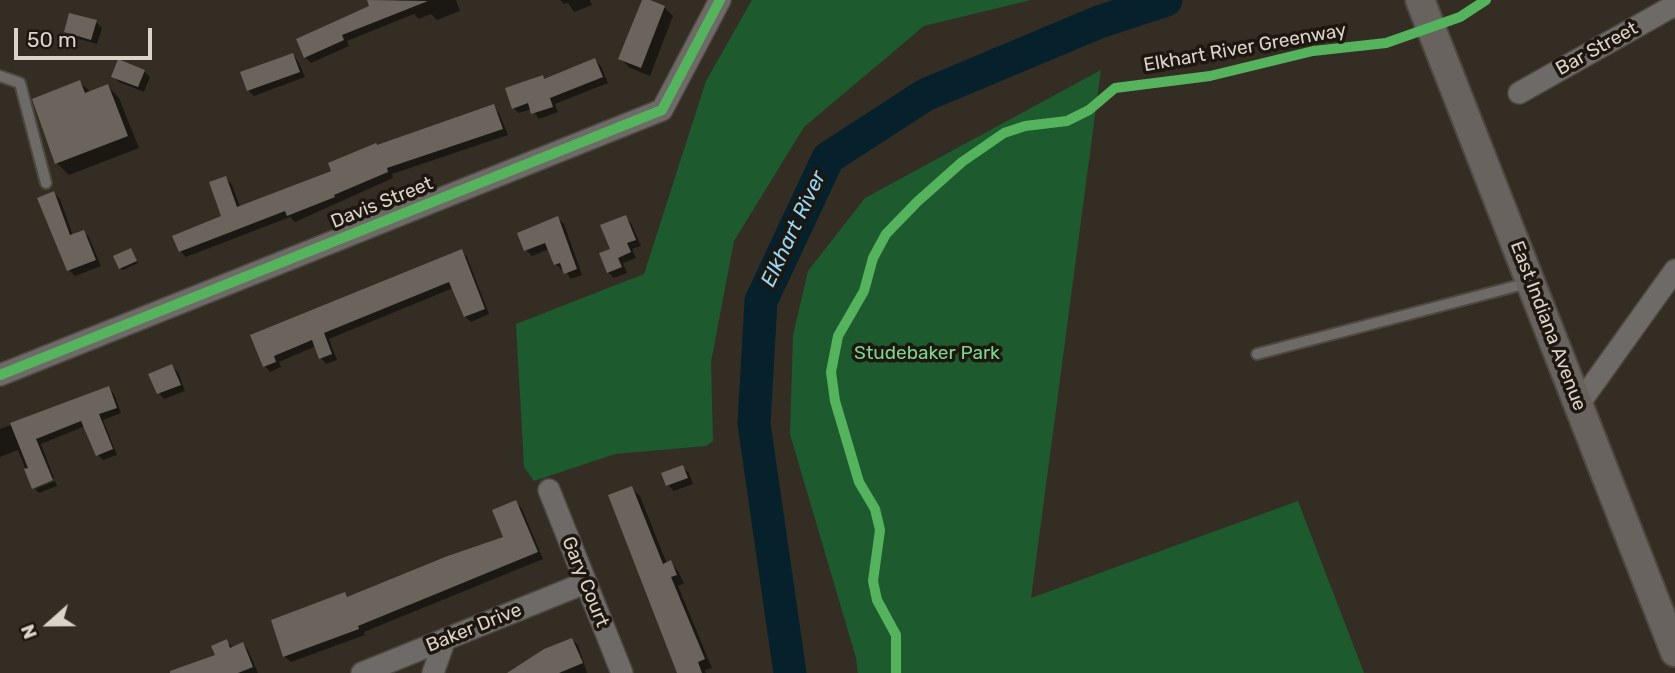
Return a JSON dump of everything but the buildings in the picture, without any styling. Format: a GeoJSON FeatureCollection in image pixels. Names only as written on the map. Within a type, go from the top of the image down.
{"type":"FeatureCollection","features":[{"type":"Feature","properties":{"kind":"street","name":"Davis Street"},"geometry":{"type":"LineString","coordinates":[[0,375],[662,110],[720,0]]}},
{"type":"Feature","properties":{"kind":"street","name":"Bar Street"},"geometry":{"type":"LineString","coordinates":[[1519,93],[1675,5]]}},
{"type":"Feature","properties":{"kind":"street","name":"East Indiana Avenue"},"geometry":{"type":"LineString","coordinates":[[1424,10],[1675,652]]}},
{"type":"Feature","properties":{"kind":"street"},"geometry":{"type":"LineString","coordinates":[[1579,404],[1675,270]]}},
{"type":"Feature","properties":{"kind":"street","name":"Gary Court"},"geometry":{"type":"LineString","coordinates":[[549,490],[622,673]]}},
{"type":"Feature","properties":{"kind":"street","name":"Baker Drive"},"geometry":{"type":"LineString","coordinates":[[362,673],[585,583]]}},
{"type":"Feature","properties":{"kind":"street"},"geometry":{"type":"LineString","coordinates":[[433,673],[446,639]]}},
{"type":"Feature","properties":{"kind":"lane"},"geometry":{"type":"LineString","coordinates":[[0,76],[20,83],[46,183]]}},
{"type":"Feature","properties":{"kind":"lane"},"geometry":{"type":"LineString","coordinates":[[1257,354],[1531,282]]}},
{"type":"Feature","properties":{"kind":"green space"},"geometry":{"type":"Polygon","coordinates":[[[752,0],[1031,0],[924,26],[804,127],[734,241],[711,362],[713,441],[706,446],[615,454],[534,481],[524,467],[516,324],[644,274],[706,81],[752,0]]]}},
{"type":"Feature","properties":{"kind":"green space","name":"Studebaker Park"},"geometry":{"type":"Polygon","coordinates":[[[1101,70],[1031,598],[1298,501],[1364,673],[858,673],[856,658],[790,434],[793,335],[808,271],[865,198],[1101,70]]]}},
{"type":"Feature","properties":{"kind":"waterway","name":"Elkhart River"},"geometry":{"type":"LineString","coordinates":[[790,673],[754,424],[761,301],[828,158],[925,95],[1099,22],[1166,0]]}},
{"type":"Feature","properties":{"kind":"cycle path"},"geometry":{"type":"LineString","coordinates":[[0,375],[662,110],[720,0]]}},
{"type":"Feature","properties":{"kind":"cycle path","name":"Elkhart River Greenway"},"geometry":{"type":"LineString","coordinates":[[896,673],[896,635],[877,600],[873,581],[880,530],[875,509],[859,482],[835,401],[831,372],[838,336],[864,291],[873,258],[886,234],[962,162],[1004,133],[1025,126],[1067,121],[1089,110],[1115,88],[1210,76],[1313,51],[1386,43],[1460,17],[1486,0]]}}]}
